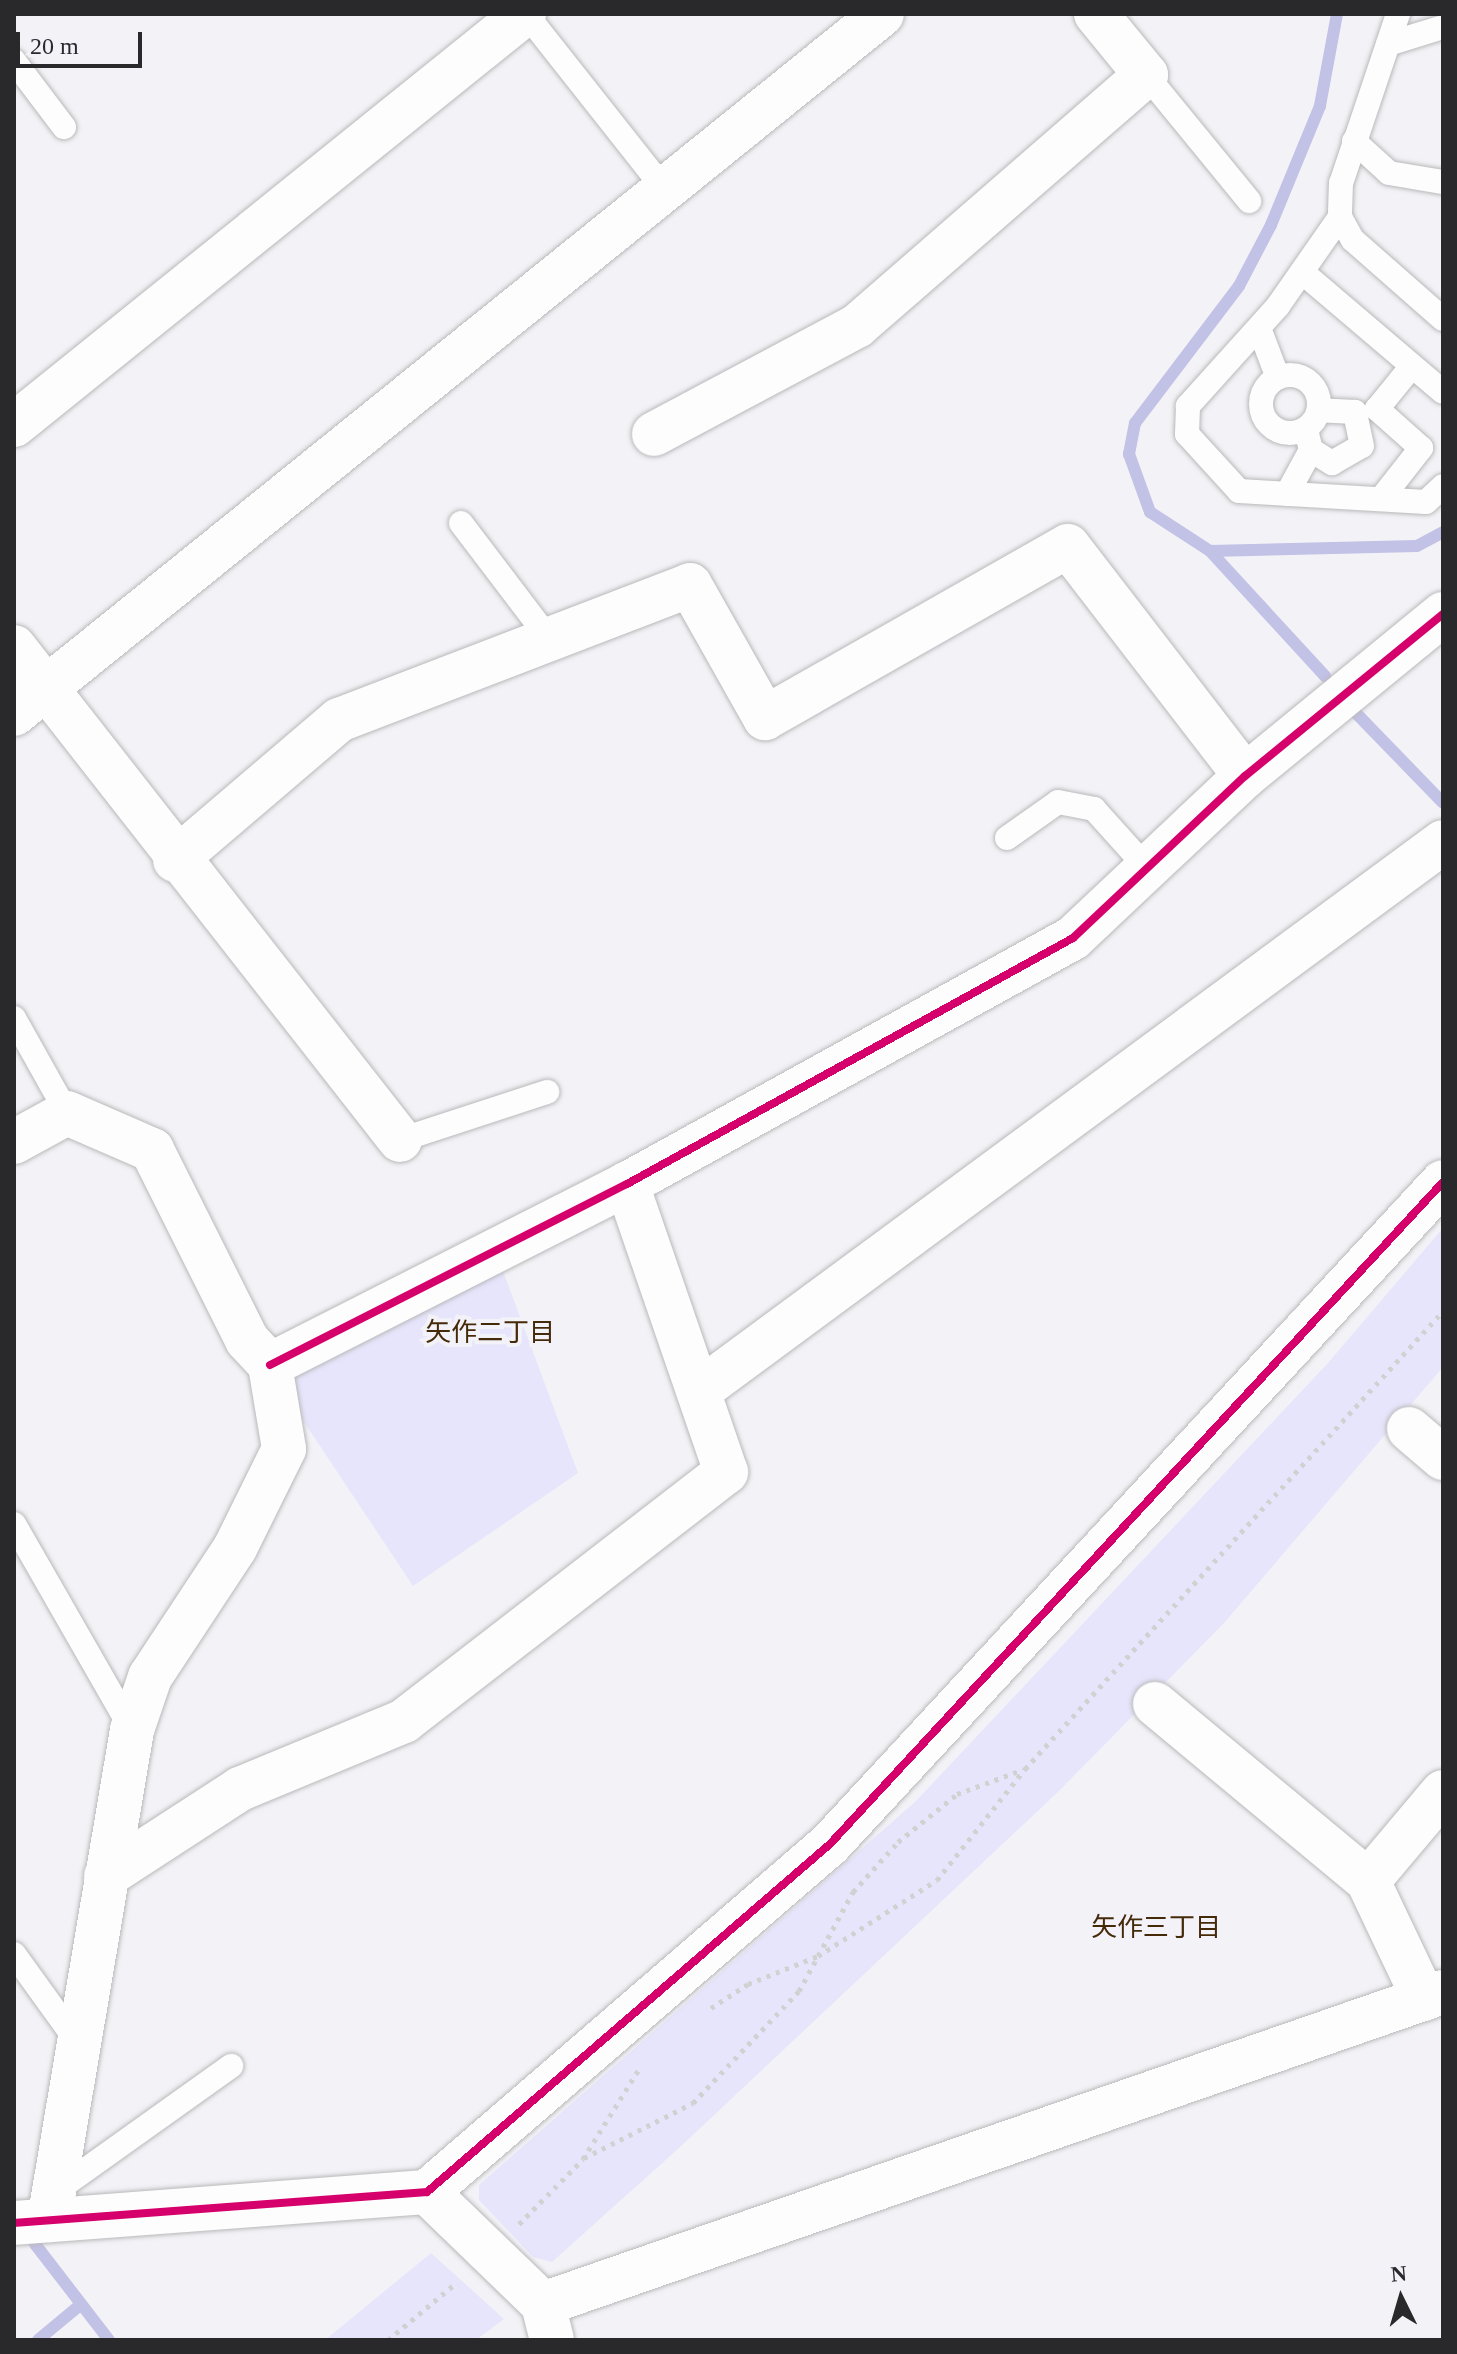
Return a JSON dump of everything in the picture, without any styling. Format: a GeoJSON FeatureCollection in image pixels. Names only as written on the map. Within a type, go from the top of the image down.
{"type":"FeatureCollection","features":[{"type":"Feature","properties":{"kind":"street"},"geometry":{"type":"LineString","coordinates":[[14,425],[525,14]]}},
{"type":"Feature","properties":{"kind":"street"},"geometry":{"type":"LineString","coordinates":[[30,701],[882,14]]}},
{"type":"Feature","properties":{"kind":"street"},"geometry":{"type":"LineString","coordinates":[[654,434],[857,326],[1146,75],[1096,14]]}},
{"type":"Feature","properties":{"kind":"street"},"geometry":{"type":"LineString","coordinates":[[175,860],[339,720],[690,585],[765,718],[1068,546],[1245,776]]}},
{"type":"Feature","properties":{"kind":"street"},"geometry":{"type":"LineString","coordinates":[[270,1365],[627,1184],[1021,971],[1073,938],[1245,776],[1443,614]]}},
{"type":"Feature","properties":{"kind":"street"},"geometry":{"type":"LineString","coordinates":[[14,647],[30,701],[175,860],[400,1140]]}},
{"type":"Feature","properties":{"kind":"street"},"geometry":{"type":"LineString","coordinates":[[700,1390],[1443,842]]}},
{"type":"Feature","properties":{"kind":"street"},"geometry":{"type":"LineString","coordinates":[[14,1142],[67,1113],[152,1150],[247,1340],[270,1365],[284,1449],[235,1548],[150,1677],[132,1730],[76,2040],[39,2212],[427,2192],[830,1844],[1443,1182]]}},
{"type":"Feature","properties":{"kind":"street"},"geometry":{"type":"LineString","coordinates":[[106,1876],[240,1789],[404,1721],[726,1472],[627,1184]]}},
{"type":"Feature","properties":{"kind":"street"},"geometry":{"type":"LineString","coordinates":[[1409,1429],[1443,1458]]}},
{"type":"Feature","properties":{"kind":"street"},"geometry":{"type":"LineString","coordinates":[[427,2192],[547,2322],[1433,1995],[1368,1881],[1155,1704]]}},
{"type":"Feature","properties":{"kind":"street"},"geometry":{"type":"LineString","coordinates":[[1368,1881],[1443,1792]]}},
{"type":"Feature","properties":{"kind":"lane"},"geometry":{"type":"LineString","coordinates":[[525,14],[666,191]]}},
{"type":"Feature","properties":{"kind":"lane"},"geometry":{"type":"LineString","coordinates":[[1398,14],[1354,141],[1340,217],[1259,328],[1188,406],[1187,434],[1239,491],[1426,502],[1443,486]]}},
{"type":"Feature","properties":{"kind":"lane"},"geometry":{"type":"LineString","coordinates":[[1388,44],[1443,27]]}},
{"type":"Feature","properties":{"kind":"lane"},"geometry":{"type":"LineString","coordinates":[[14,61],[64,127]]}},
{"type":"Feature","properties":{"kind":"lane"},"geometry":{"type":"LineString","coordinates":[[1146,75],[1249,201]]}},
{"type":"Feature","properties":{"kind":"lane"},"geometry":{"type":"LineString","coordinates":[[1354,141],[1389,173],[1443,182]]}},
{"type":"Feature","properties":{"kind":"lane"},"geometry":{"type":"LineString","coordinates":[[1340,217],[1353,240],[1439,309]]}},
{"type":"Feature","properties":{"kind":"lane"},"geometry":{"type":"LineString","coordinates":[[1302,272],[1443,392]]}},
{"type":"Feature","properties":{"kind":"lane"},"geometry":{"type":"LineString","coordinates":[[1259,328],[1278,378]]}},
{"type":"Feature","properties":{"kind":"lane"},"geometry":{"type":"LineString","coordinates":[[1381,499],[1421,448],[1377,409],[1412,366]]}},
{"type":"Feature","properties":{"kind":"lane"},"geometry":{"type":"LineString","coordinates":[[1287,494],[1312,430],[1314,386],[1304,378],[1278,378],[1261,398],[1268,424],[1279,432],[1312,430]]}},
{"type":"Feature","properties":{"kind":"lane"},"geometry":{"type":"LineString","coordinates":[[461,523],[549,639]]}},
{"type":"Feature","properties":{"kind":"lane"},"geometry":{"type":"LineString","coordinates":[[1007,838],[1058,802],[1094,809],[1148,869]]}},
{"type":"Feature","properties":{"kind":"lane"},"geometry":{"type":"LineString","coordinates":[[14,1018],[67,1113]]}},
{"type":"Feature","properties":{"kind":"lane"},"geometry":{"type":"LineString","coordinates":[[400,1140],[547,1092]]}},
{"type":"Feature","properties":{"kind":"lane"},"geometry":{"type":"LineString","coordinates":[[14,1524],[132,1730]]}},
{"type":"Feature","properties":{"kind":"lane"},"geometry":{"type":"LineString","coordinates":[[14,1954],[76,2040]]}},
{"type":"Feature","properties":{"kind":"lane"},"geometry":{"type":"LineString","coordinates":[[39,2212],[231,2066]]}},
{"type":"Feature","properties":{"kind":"path"},"geometry":{"type":"LineString","coordinates":[[695,2019],[748,1984],[818,1956],[937,1880],[1025,1769],[1443,1311]]}},
{"type":"Feature","properties":{"kind":"path"},"geometry":{"type":"LineString","coordinates":[[583,2159],[693,2103],[799,1991],[853,1892],[898,1842],[957,1794],[1025,1769]]}},
{"type":"Feature","properties":{"kind":"path"},"geometry":{"type":"LineString","coordinates":[[510,2232],[583,2159],[652,2057]]}},
{"type":"Feature","properties":{"kind":"path"},"geometry":{"type":"LineString","coordinates":[[388,2340],[461,2279]]}},
{"type":"Feature","properties":{"kind":"shaded area"},"geometry":{"type":"Polygon","coordinates":[[[1443,1228],[1443,1367],[1224,1623],[1058,1792],[679,2148],[552,2262],[533,2257],[479,2200],[479,2185],[916,1801],[1328,1363],[1443,1228]]]}},
{"type":"Feature","properties":{"kind":"shaded area"},"geometry":{"type":"Polygon","coordinates":[[[503,1271],[578,1473],[413,1586],[296,1410],[290,1374],[503,1271]]]}},
{"type":"Feature","properties":{"kind":"shaded area"},"geometry":{"type":"Polygon","coordinates":[[[431,2253],[504,2319],[476,2340],[325,2340],[431,2253]]]}},
{"type":"Feature","properties":{"kind":"waterway"},"geometry":{"type":"LineString","coordinates":[[1337,14],[1320,106],[1271,225],[1239,286],[1135,423],[1129,454],[1150,512],[1210,551],[1417,546],[1443,532]]}},
{"type":"Feature","properties":{"kind":"waterway"},"geometry":{"type":"LineString","coordinates":[[1210,551],[1325,676]]}},
{"type":"Feature","properties":{"kind":"waterway"},"geometry":{"type":"LineString","coordinates":[[1353,710],[1443,803]]}},
{"type":"Feature","properties":{"kind":"waterway"},"geometry":{"type":"LineString","coordinates":[[35,2244],[109,2340]]}},
{"type":"Feature","properties":{"kind":"waterway"},"geometry":{"type":"LineString","coordinates":[[38,2340],[80,2305]]}},
{"type":"Feature","properties":{"kind":"cycle path"},"geometry":{"type":"LineString","coordinates":[[270,1365],[627,1184],[1073,938],[1245,776],[1443,614]]}},
{"type":"Feature","properties":{"kind":"cycle path"},"geometry":{"type":"LineString","coordinates":[[14,2223],[427,2192],[830,1844],[1443,1182]]}},
{"type":"Feature","properties":{"kind":"district","name":"矢作二丁目"},"geometry":{"type":"Point","coordinates":[490,1333]}},
{"type":"Feature","properties":{"kind":"district","name":"矢作三丁目"},"geometry":{"type":"Point","coordinates":[1156,1928]}}]}
